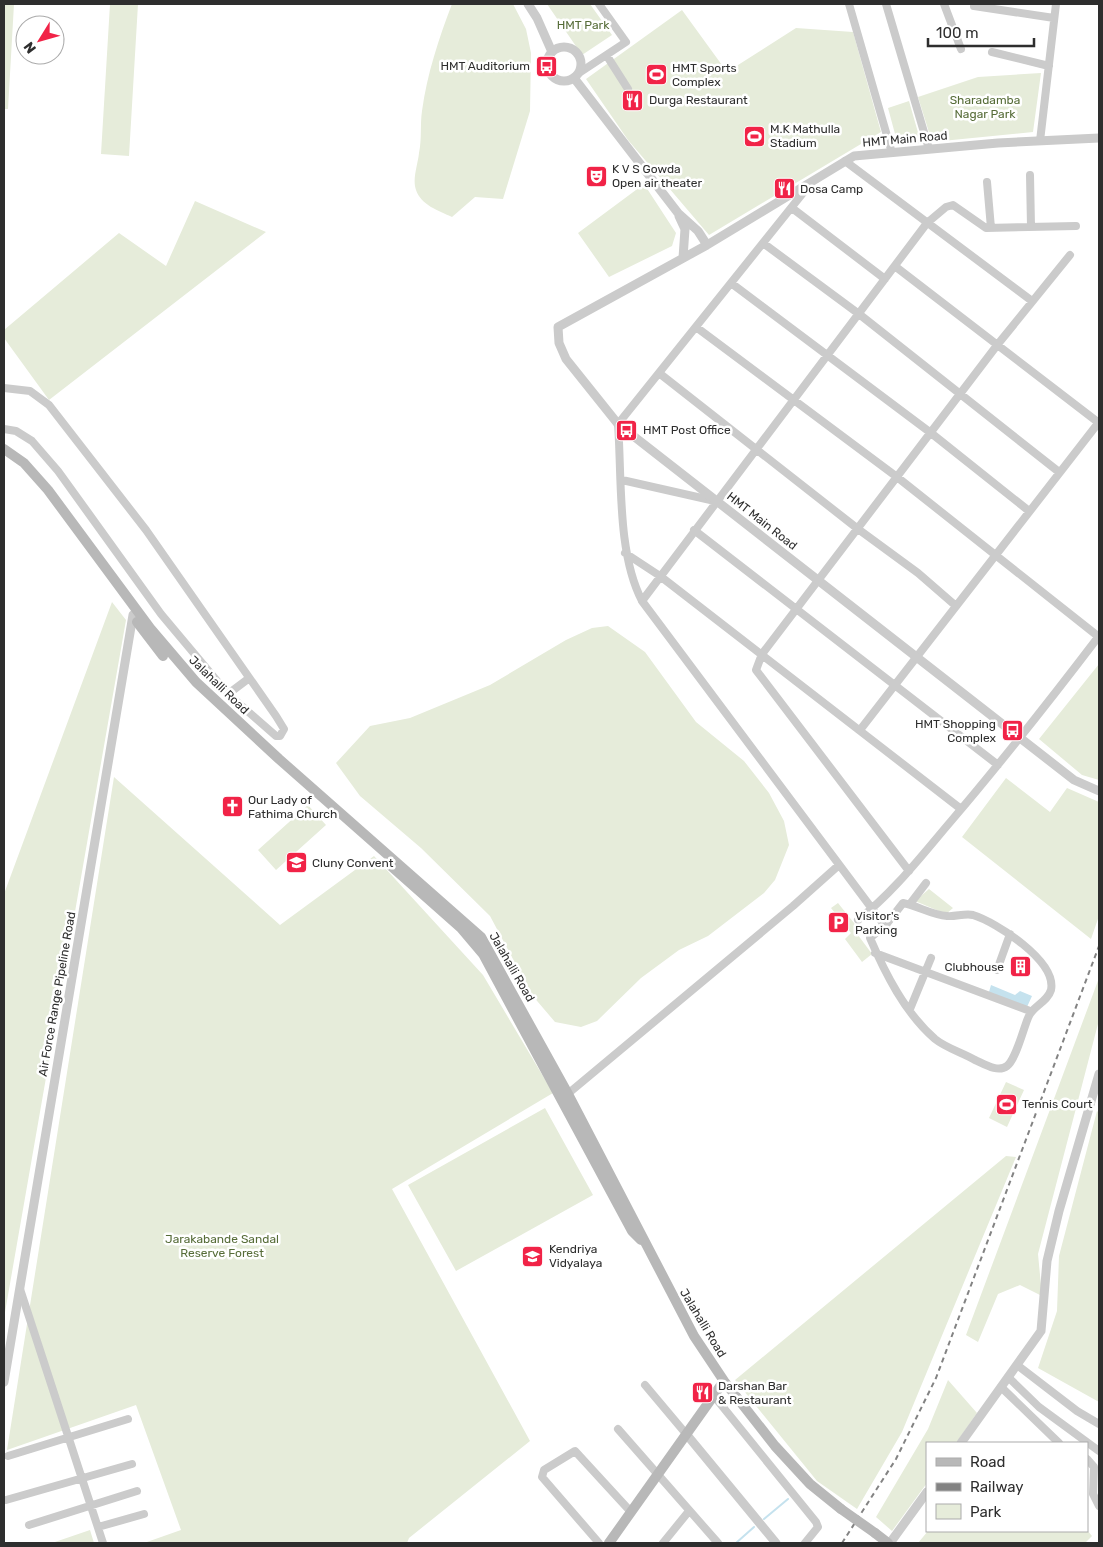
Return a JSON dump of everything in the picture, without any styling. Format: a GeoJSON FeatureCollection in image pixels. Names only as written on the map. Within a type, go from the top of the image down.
{"type":"FeatureCollection","features":[{"type":"Feature","properties":{"kind":"main road","name":"Jalahalli Road"},"geometry":{"type":"LineString","coordinates":[[4,449],[24,462],[48,490],[135,613]]}},
{"type":"Feature","properties":{"kind":"main road","name":"Jalahalli Road"},"geometry":{"type":"LineString","coordinates":[[4,454],[21,464],[44,490],[135,613],[171,655],[224,709],[432,898],[472,927],[488,946],[565,1096],[639,1227],[644,1243],[694,1336],[724,1381],[775,1446],[810,1484],[889,1543]]}},
{"type":"Feature","properties":{"kind":"main road"},"geometry":{"type":"LineString","coordinates":[[609,1543],[724,1381]]}},
{"type":"Feature","properties":{"kind":"street"},"geometry":{"type":"LineString","coordinates":[[528,4],[537,18],[552,52]]}},
{"type":"Feature","properties":{"kind":"street"},"geometry":{"type":"LineString","coordinates":[[577,76],[581,62],[575,51],[564,46],[552,52],[547,59],[546,66],[551,76],[566,82],[577,76],[626,42],[601,4]]}},
{"type":"Feature","properties":{"kind":"street"},"geometry":{"type":"LineString","coordinates":[[849,4],[892,153]]}},
{"type":"Feature","properties":{"kind":"street"},"geometry":{"type":"LineString","coordinates":[[886,4],[929,149]]}},
{"type":"Feature","properties":{"kind":"street"},"geometry":{"type":"LineString","coordinates":[[944,4],[961,49]]}},
{"type":"Feature","properties":{"kind":"street"},"geometry":{"type":"LineString","coordinates":[[1040,141],[1056,4]]}},
{"type":"Feature","properties":{"kind":"street"},"geometry":{"type":"LineString","coordinates":[[974,6],[1054,18]]}},
{"type":"Feature","properties":{"kind":"street"},"geometry":{"type":"LineString","coordinates":[[992,52],[1049,66]]}},
{"type":"Feature","properties":{"kind":"street"},"geometry":{"type":"LineString","coordinates":[[607,56],[628,89]]}},
{"type":"Feature","properties":{"kind":"street"},"geometry":{"type":"LineString","coordinates":[[577,76],[678,213],[698,232],[707,245]]}},
{"type":"Feature","properties":{"kind":"street","name":"HMT Main Road"},"geometry":{"type":"LineString","coordinates":[[1099,138],[854,156],[707,245],[558,327],[559,343],[566,359],[618,424],[1074,780],[1099,791]]}},
{"type":"Feature","properties":{"kind":"street"},"geometry":{"type":"LineString","coordinates":[[845,161],[1032,301]]}},
{"type":"Feature","properties":{"kind":"street"},"geometry":{"type":"LineString","coordinates":[[1030,175],[1032,227]]}},
{"type":"Feature","properties":{"kind":"street"},"geometry":{"type":"LineString","coordinates":[[816,178],[618,424],[625,553],[633,584],[642,601],[885,926]]}},
{"type":"Feature","properties":{"kind":"street"},"geometry":{"type":"LineString","coordinates":[[987,182],[992,228]]}},
{"type":"Feature","properties":{"kind":"street"},"geometry":{"type":"LineString","coordinates":[[642,601],[756,448],[896,267],[927,223],[950,204],[975,222],[992,228],[1076,226]]}},
{"type":"Feature","properties":{"kind":"street"},"geometry":{"type":"LineString","coordinates":[[792,208],[885,279]]}},
{"type":"Feature","properties":{"kind":"street"},"geometry":{"type":"LineString","coordinates":[[678,213],[685,229],[683,258]]}},
{"type":"Feature","properties":{"kind":"street"},"geometry":{"type":"LineString","coordinates":[[763,243],[859,314],[1059,472]]}},
{"type":"Feature","properties":{"kind":"street"},"geometry":{"type":"LineString","coordinates":[[909,871],[756,670],[762,654],[796,609],[998,344],[1070,255]]}},
{"type":"Feature","properties":{"kind":"street"},"geometry":{"type":"LineString","coordinates":[[860,730],[1099,423],[896,267]]}},
{"type":"Feature","properties":{"kind":"street"},"geometry":{"type":"LineString","coordinates":[[731,284],[931,433],[1029,511]]}},
{"type":"Feature","properties":{"kind":"street"},"geometry":{"type":"LineString","coordinates":[[696,327],[897,477],[1099,636],[1021,738],[909,871],[872,910],[858,920]]}},
{"type":"Feature","properties":{"kind":"street"},"geometry":{"type":"LineString","coordinates":[[659,372],[858,529],[918,573],[956,606]]}},
{"type":"Feature","properties":{"kind":"street"},"geometry":{"type":"LineString","coordinates":[[4,388],[30,391],[49,405],[146,530],[284,730],[280,736],[276,736],[228,694],[161,614],[58,472],[32,441],[16,431],[4,429]]}},
{"type":"Feature","properties":{"kind":"street"},"geometry":{"type":"LineString","coordinates":[[622,480],[716,501]]}},
{"type":"Feature","properties":{"kind":"street"},"geometry":{"type":"LineString","coordinates":[[694,530],[998,765]]}},
{"type":"Feature","properties":{"kind":"street"},"geometry":{"type":"LineString","coordinates":[[625,553],[660,576],[961,809]]}},
{"type":"Feature","properties":{"kind":"street","name":"Air Force Range Pipeline Road"},"geometry":{"type":"LineString","coordinates":[[4,1382],[135,613]]}},
{"type":"Feature","properties":{"kind":"street"},"geometry":{"type":"LineString","coordinates":[[228,694],[248,679]]}},
{"type":"Feature","properties":{"kind":"street"},"geometry":{"type":"LineString","coordinates":[[565,1096],[786,913],[839,865]]}},
{"type":"Feature","properties":{"kind":"street"},"geometry":{"type":"LineString","coordinates":[[910,904],[926,883]]}},
{"type":"Feature","properties":{"kind":"street"},"geometry":{"type":"LineString","coordinates":[[903,903],[947,916],[971,914],[998,926],[1010,934],[1042,963],[1051,982],[1051,990],[1046,999],[1030,1011],[1015,1053],[1008,1066],[1000,1069],[988,1066],[936,1040],[912,1016],[910,1009],[875,954],[870,938],[885,926],[903,903]]}},
{"type":"Feature","properties":{"kind":"street"},"geometry":{"type":"LineString","coordinates":[[997,970],[1010,934]]}},
{"type":"Feature","properties":{"kind":"street"},"geometry":{"type":"LineString","coordinates":[[875,954],[1030,1011]]}},
{"type":"Feature","properties":{"kind":"street"},"geometry":{"type":"LineString","coordinates":[[910,1009],[931,958]]}},
{"type":"Feature","properties":{"kind":"street"},"geometry":{"type":"LineString","coordinates":[[962,1442],[1041,1331],[1049,1252],[1099,1074]]}},
{"type":"Feature","properties":{"kind":"street"},"geometry":{"type":"LineString","coordinates":[[20,1289],[103,1543]]}},
{"type":"Feature","properties":{"kind":"street"},"geometry":{"type":"LineString","coordinates":[[1017,1365],[1077,1411],[1099,1424]]}},
{"type":"Feature","properties":{"kind":"street"},"geometry":{"type":"LineString","coordinates":[[1008,1377],[1039,1407],[1087,1442]]}},
{"type":"Feature","properties":{"kind":"street"},"geometry":{"type":"LineString","coordinates":[[645,1385],[776,1543]]}},
{"type":"Feature","properties":{"kind":"street"},"geometry":{"type":"LineString","coordinates":[[1001,1387],[1058,1442]]}},
{"type":"Feature","properties":{"kind":"street"},"geometry":{"type":"LineString","coordinates":[[714,1396],[816,1522],[817,1531],[805,1543]]}},
{"type":"Feature","properties":{"kind":"street"},"geometry":{"type":"LineString","coordinates":[[8,1456],[128,1420]]}},
{"type":"Feature","properties":{"kind":"street"},"geometry":{"type":"LineString","coordinates":[[618,1429],[713,1541]]}},
{"type":"Feature","properties":{"kind":"street"},"geometry":{"type":"LineString","coordinates":[[1088,1443],[1099,1451]]}},
{"type":"Feature","properties":{"kind":"street"},"geometry":{"type":"LineString","coordinates":[[598,1543],[542,1477],[544,1470],[574,1451],[631,1512]]}},
{"type":"Feature","properties":{"kind":"street"},"geometry":{"type":"LineString","coordinates":[[1088,1461],[1094,1467],[1093,1494],[1099,1506]]}},
{"type":"Feature","properties":{"kind":"street"},"geometry":{"type":"LineString","coordinates":[[6,1500],[132,1464]]}},
{"type":"Feature","properties":{"kind":"street"},"geometry":{"type":"LineString","coordinates":[[29,1525],[137,1491]]}},
{"type":"Feature","properties":{"kind":"street"},"geometry":{"type":"LineString","coordinates":[[889,1543],[926,1493]]}},
{"type":"Feature","properties":{"kind":"street"},"geometry":{"type":"LineString","coordinates":[[663,1543],[689,1511]]}},
{"type":"Feature","properties":{"kind":"street"},"geometry":{"type":"LineString","coordinates":[[98,1527],[144,1514]]}},
{"type":"Feature","properties":{"kind":"green space"},"geometry":{"type":"Polygon","coordinates":[[[4,4],[14,4],[8,109],[4,109],[4,4]]]}},
{"type":"Feature","properties":{"kind":"green space"},"geometry":{"type":"Polygon","coordinates":[[[110,4],[138,4],[129,156],[101,154],[110,4]]]}},
{"type":"Feature","properties":{"kind":"green space"},"geometry":{"type":"Polygon","coordinates":[[[452,4],[513,4],[526,29],[531,53],[530,111],[503,199],[475,197],[452,217],[426,204],[418,195],[415,181],[420,148],[422,111],[427,83],[438,43],[452,4]]]}},
{"type":"Feature","properties":{"kind":"green space","name":"HMT Park"},"geometry":{"type":"Polygon","coordinates":[[[547,4],[590,4],[612,35],[582,55],[547,4]]]}},
{"type":"Feature","properties":{"kind":"green space","name":"M.K Mathulla Stadium"},"geometry":{"type":"Polygon","coordinates":[[[682,10],[727,72],[796,28],[853,32],[881,132],[709,235],[628,140],[586,79],[682,10]]]}},
{"type":"Feature","properties":{"kind":"green space","name":"Sharadamba Nagar Park"},"geometry":{"type":"Polygon","coordinates":[[[1041,73],[1033,132],[932,142],[918,97],[978,77],[1041,73]]]}},
{"type":"Feature","properties":{"kind":"green space"},"geometry":{"type":"Polygon","coordinates":[[[909,101],[921,143],[898,145],[888,108],[909,101]]]}},
{"type":"Feature","properties":{"kind":"green space"},"geometry":{"type":"Polygon","coordinates":[[[644,184],[676,233],[672,246],[609,277],[578,233],[644,184]]]}},
{"type":"Feature","properties":{"kind":"green space"},"geometry":{"type":"Polygon","coordinates":[[[195,201],[266,232],[49,400],[4,338],[4,330],[119,233],[166,266],[195,201]]]}},
{"type":"Feature","properties":{"kind":"green space"},"geometry":{"type":"Polygon","coordinates":[[[112,602],[126,620],[4,1318],[4,894],[112,602]]]}},
{"type":"Feature","properties":{"kind":"green space"},"geometry":{"type":"Polygon","coordinates":[[[608,626],[645,652],[696,722],[744,761],[769,793],[784,821],[789,845],[775,880],[764,893],[708,936],[679,950],[641,978],[597,1021],[581,1027],[555,1022],[532,995],[490,916],[421,848],[360,796],[336,763],[370,726],[410,718],[490,685],[566,640],[592,628],[608,626]]]}},
{"type":"Feature","properties":{"kind":"green space"},"geometry":{"type":"Polygon","coordinates":[[[1099,664],[1099,780],[1082,775],[1039,739],[1099,664]]]}},
{"type":"Feature","properties":{"kind":"green space","name":"Jarakabande Sandal Reserve Forest"},"geometry":{"type":"Polygon","coordinates":[[[114,777],[280,925],[374,856],[483,975],[553,1093],[392,1189],[530,1441],[409,1538],[407,1543],[144,1543],[181,1530],[136,1405],[7,1450],[114,777]]]}},
{"type":"Feature","properties":{"kind":"green space"},"geometry":{"type":"Polygon","coordinates":[[[1006,778],[1050,812],[1067,788],[1099,802],[1099,916],[1091,939],[962,837],[1006,778]]]}},
{"type":"Feature","properties":{"kind":"green space"},"geometry":{"type":"Polygon","coordinates":[[[308,805],[326,825],[276,870],[258,850],[308,805]]]}},
{"type":"Feature","properties":{"kind":"green space"},"geometry":{"type":"Polygon","coordinates":[[[929,889],[953,908],[946,914],[915,901],[929,889]]]}},
{"type":"Feature","properties":{"kind":"green space"},"geometry":{"type":"Polygon","coordinates":[[[838,903],[858,928],[855,931],[872,954],[862,962],[845,939],[851,933],[831,908],[838,903]]]}},
{"type":"Feature","properties":{"kind":"green space"},"geometry":{"type":"Polygon","coordinates":[[[1099,978],[1099,1020],[1038,1254],[1042,1296],[1020,1285],[998,1294],[978,1342],[966,1335],[1099,978]]]}},
{"type":"Feature","properties":{"kind":"green space","name":"Tennis Court"},"geometry":{"type":"Polygon","coordinates":[[[1006,1082],[1024,1090],[1007,1127],[989,1118],[1006,1082]]]}},
{"type":"Feature","properties":{"kind":"green space"},"geometry":{"type":"Polygon","coordinates":[[[545,1108],[593,1195],[456,1271],[408,1185],[545,1108]]]}},
{"type":"Feature","properties":{"kind":"green space"},"geometry":{"type":"Polygon","coordinates":[[[1097,1111],[1099,1113],[1099,1402],[1038,1368],[1057,1311],[1059,1256],[1097,1111]]]}},
{"type":"Feature","properties":{"kind":"green space"},"geometry":{"type":"Polygon","coordinates":[[[1006,1156],[1016,1157],[902,1432],[857,1509],[817,1481],[735,1380],[1006,1156]]]}},
{"type":"Feature","properties":{"kind":"green space"},"geometry":{"type":"Polygon","coordinates":[[[948,1380],[977,1413],[957,1442],[926,1442],[926,1484],[892,1531],[876,1517],[928,1429],[948,1380]]]}},
{"type":"Feature","properties":{"kind":"green space"},"geometry":{"type":"Polygon","coordinates":[[[90,1530],[94,1543],[52,1543],[90,1530]]]}},
{"type":"Feature","properties":{"kind":"green space"},"geometry":{"type":"Polygon","coordinates":[[[1088,1531],[1092,1536],[1085,1543],[918,1543],[927,1532],[1088,1531]]]}},
{"type":"Feature","properties":{"kind":"water"},"geometry":{"type":"Polygon","coordinates":[[[991,985],[1015,995],[1020,991],[1032,996],[1027,1007],[989,992],[991,985]]]}},
{"type":"Feature","properties":{"kind":"waterway"},"geometry":{"type":"LineString","coordinates":[[764,1519],[788,1499]]}},
{"type":"Feature","properties":{"kind":"waterway"},"geometry":{"type":"LineString","coordinates":[[736,1543],[754,1527]]}},
{"type":"Feature","properties":{"kind":"railway"},"geometry":{"type":"LineString","coordinates":[[842,1543],[896,1459],[936,1378],[1099,946]]}},
{"type":"Feature","properties":{"kind":"place","name":"HMT Auditorium"},"geometry":{"type":"Point","coordinates":[546,66]}},
{"type":"Feature","properties":{"kind":"place","name":"HMT Sports Complex"},"geometry":{"type":"Point","coordinates":[656,75]}},
{"type":"Feature","properties":{"kind":"place","name":"Durga Restaurant"},"geometry":{"type":"Point","coordinates":[633,100]}},
{"type":"Feature","properties":{"kind":"place","name":"M.K Mathulla Stadium"},"geometry":{"type":"Point","coordinates":[754,136]}},
{"type":"Feature","properties":{"kind":"place","name":"K V S Gowda Open air theater"},"geometry":{"type":"Point","coordinates":[596,176]}},
{"type":"Feature","properties":{"kind":"place","name":"Dosa Camp"},"geometry":{"type":"Point","coordinates":[784,189]}},
{"type":"Feature","properties":{"kind":"place","name":"HMT Post Office"},"geometry":{"type":"Point","coordinates":[627,430]}},
{"type":"Feature","properties":{"kind":"place","name":"HMT Shopping Complex"},"geometry":{"type":"Point","coordinates":[1012,731]}},
{"type":"Feature","properties":{"kind":"place","name":"Our Lady of Fathima Church"},"geometry":{"type":"Point","coordinates":[232,807]}},
{"type":"Feature","properties":{"kind":"place","name":"Cluny Convent"},"geometry":{"type":"Point","coordinates":[296,863]}},
{"type":"Feature","properties":{"kind":"place","name":"Visitor's Parking"},"geometry":{"type":"Point","coordinates":[839,923]}},
{"type":"Feature","properties":{"kind":"place","name":"Clubhouse"},"geometry":{"type":"Point","coordinates":[1020,967]}},
{"type":"Feature","properties":{"kind":"place","name":"Tennis Court"},"geometry":{"type":"Point","coordinates":[1006,1104]}},
{"type":"Feature","properties":{"kind":"place","name":"Kendriya Vidyalaya"},"geometry":{"type":"Point","coordinates":[533,1256]}},
{"type":"Feature","properties":{"kind":"place","name":"Darshan Bar & Restaurant"},"geometry":{"type":"Point","coordinates":[702,1393]}}]}
